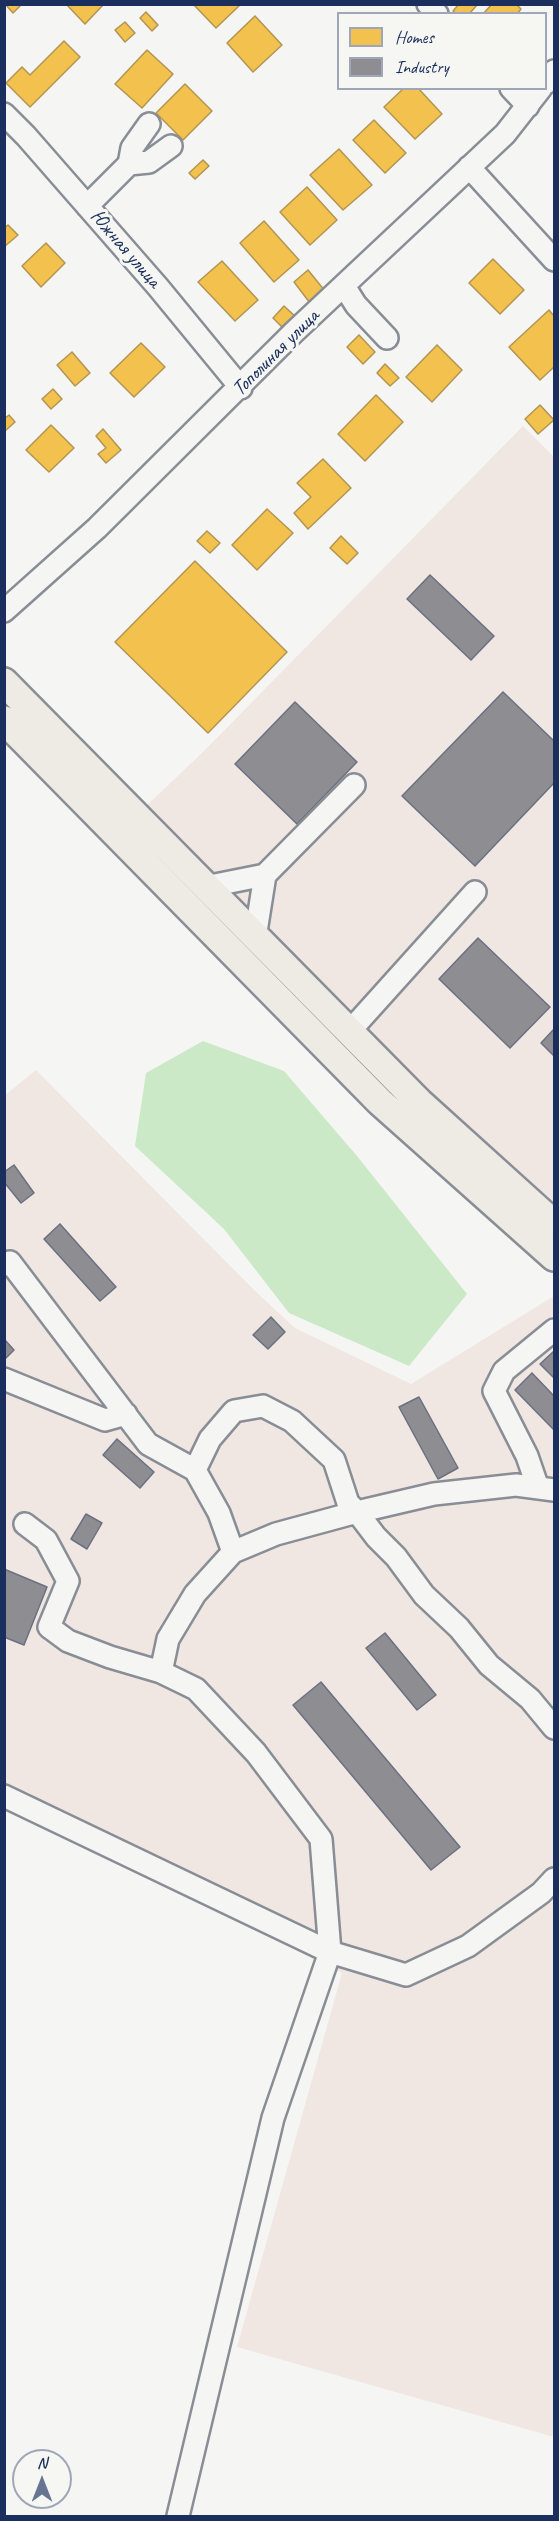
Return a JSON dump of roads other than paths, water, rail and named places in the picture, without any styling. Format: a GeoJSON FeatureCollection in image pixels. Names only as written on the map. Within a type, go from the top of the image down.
{"type":"FeatureCollection","features":[{"type":"Feature","properties":{"kind":"main road"},"geometry":{"type":"LineString","coordinates":[[4,682],[420,1103],[555,1224]]}},
{"type":"Feature","properties":{"kind":"main road"},"geometry":{"type":"LineString","coordinates":[[4,720],[380,1102],[555,1257]]}},
{"type":"Feature","properties":{"kind":"street"},"geometry":{"type":"LineString","coordinates":[[513,90],[528,106]]}},
{"type":"Feature","properties":{"kind":"street","name":"Тополиная улица"},"geometry":{"type":"LineString","coordinates":[[4,611],[97,528],[344,286],[505,134],[540,90]]}},
{"type":"Feature","properties":{"kind":"street","name":"Южная улица"},"geometry":{"type":"LineString","coordinates":[[4,114],[87,206],[241,388]]}},
{"type":"Feature","properties":{"kind":"street"},"geometry":{"type":"LineString","coordinates":[[87,206],[129,164],[132,148],[149,124]]}},
{"type":"Feature","properties":{"kind":"street"},"geometry":{"type":"LineString","coordinates":[[129,164],[149,162],[171,146]]}},
{"type":"Feature","properties":{"kind":"street"},"geometry":{"type":"LineString","coordinates":[[469,167],[555,260]]}},
{"type":"Feature","properties":{"kind":"street"},"geometry":{"type":"LineString","coordinates":[[344,286],[356,305],[387,338]]}},
{"type":"Feature","properties":{"kind":"street"},"geometry":{"type":"LineString","coordinates":[[205,887],[265,874],[354,785]]}},
{"type":"Feature","properties":{"kind":"street"},"geometry":{"type":"LineString","coordinates":[[255,938],[265,874]]}},
{"type":"Feature","properties":{"kind":"street"},"geometry":{"type":"LineString","coordinates":[[349,1032],[475,892]]}},
{"type":"Feature","properties":{"kind":"street"},"geometry":{"type":"LineString","coordinates":[[4,1265],[10,1262],[148,1444],[195,1470],[219,1513],[233,1552]]}},
{"type":"Feature","properties":{"kind":"street"},"geometry":{"type":"LineString","coordinates":[[546,1489],[526,1456],[494,1390],[504,1371],[555,1330]]}},
{"type":"Feature","properties":{"kind":"street"},"geometry":{"type":"LineString","coordinates":[[4,1379],[105,1420],[126,1414]]}},
{"type":"Feature","properties":{"kind":"street"},"geometry":{"type":"LineString","coordinates":[[195,1470],[210,1439],[234,1411],[263,1406],[292,1421],[334,1460],[348,1503],[396,1557],[424,1595],[459,1628],[489,1665],[530,1699],[555,1728]]}},
{"type":"Feature","properties":{"kind":"street"},"geometry":{"type":"LineString","coordinates":[[161,1672],[168,1639],[195,1593],[233,1552],[276,1534],[434,1494],[516,1485],[546,1489]]}},
{"type":"Feature","properties":{"kind":"street"},"geometry":{"type":"LineString","coordinates":[[25,1524],[46,1540],[68,1581],[49,1627],[68,1641],[110,1658],[161,1672],[196,1689],[256,1753],[321,1839],[330,1952],[273,2118],[178,2517]]}},
{"type":"Feature","properties":{"kind":"street"},"geometry":{"type":"LineString","coordinates":[[4,1796],[330,1952],[406,1975],[468,1946],[541,1893],[555,1879]]}}]}
